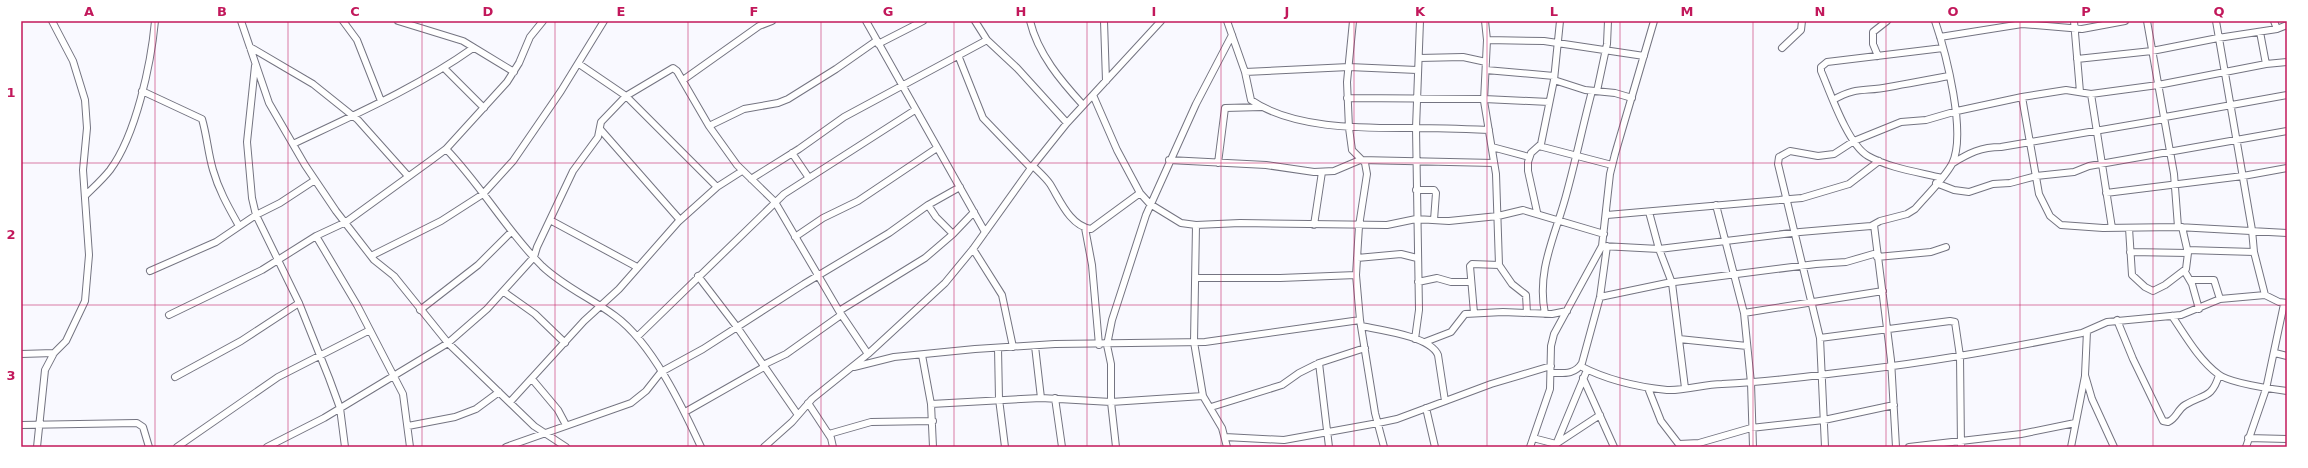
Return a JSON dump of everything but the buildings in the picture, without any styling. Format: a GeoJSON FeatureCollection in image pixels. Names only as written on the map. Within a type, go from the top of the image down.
{"type":"FeatureCollection","features":[{"type":"Feature","properties":{"kind":"street"},"geometry":{"type":"LineString","coordinates":[[37,447],[45,370],[54,353],[66,341],[85,302],[89,255],[83,170],[86,128],[85,100],[73,61],[52,21]]}},
{"type":"Feature","properties":{"kind":"street"},"geometry":{"type":"LineString","coordinates":[[84,196],[110,170],[130,132],[142,91],[153,41],[155,21]]}},
{"type":"Feature","properties":{"kind":"street"},"geometry":{"type":"LineString","coordinates":[[241,21],[269,102],[315,180],[371,256],[394,276],[448,343],[534,426],[566,447]]}},
{"type":"Feature","properties":{"kind":"street"},"geometry":{"type":"LineString","coordinates":[[343,21],[357,40],[381,102]]}},
{"type":"Feature","properties":{"kind":"street"},"geometry":{"type":"LineString","coordinates":[[398,21],[463,42],[514,72]]}},
{"type":"Feature","properties":{"kind":"street"},"geometry":{"type":"LineString","coordinates":[[169,315],[280,260],[316,236],[346,222],[446,149],[484,108],[514,72],[530,37],[543,21]]}},
{"type":"Feature","properties":{"kind":"street"},"geometry":{"type":"LineString","coordinates":[[371,256],[435,224],[483,194],[513,161],[579,64],[604,21]]}},
{"type":"Feature","properties":{"kind":"street"},"geometry":{"type":"LineString","coordinates":[[683,80],[759,26],[772,21]]}},
{"type":"Feature","properties":{"kind":"street"},"geometry":{"type":"LineString","coordinates":[[866,21],[985,232]]}},
{"type":"Feature","properties":{"kind":"street"},"geometry":{"type":"LineString","coordinates":[[709,126],[744,110],[778,103],[836,69],[877,42],[923,21]]}},
{"type":"Feature","properties":{"kind":"street"},"geometry":{"type":"LineString","coordinates":[[975,21],[987,40],[1018,68],[1067,123]]}},
{"type":"Feature","properties":{"kind":"street"},"geometry":{"type":"LineString","coordinates":[[1030,21],[1034,38],[1062,82],[1084,105]]}},
{"type":"Feature","properties":{"kind":"street"},"geometry":{"type":"LineString","coordinates":[[1104,21],[1106,81]]}},
{"type":"Feature","properties":{"kind":"street"},"geometry":{"type":"LineString","coordinates":[[764,447],[798,415],[808,403],[853,367],[935,293],[973,248],[1032,167],[1067,123],[1161,21]]}},
{"type":"Feature","properties":{"kind":"street"},"geometry":{"type":"LineString","coordinates":[[1227,21],[1245,72],[1251,100],[1264,107],[1302,120],[1349,128],[1489,130]]}},
{"type":"Feature","properties":{"kind":"street"},"geometry":{"type":"LineString","coordinates":[[1353,21],[1347,98],[1349,128],[1352,150],[1367,167],[1359,226],[1356,275],[1360,323],[1378,423],[1384,447]]}},
{"type":"Feature","properties":{"kind":"street"},"geometry":{"type":"LineString","coordinates":[[1415,339],[1419,310],[1416,219],[1416,128],[1420,21]]}},
{"type":"Feature","properties":{"kind":"street"},"geometry":{"type":"LineString","coordinates":[[1485,21],[1487,40],[1484,99],[1494,163],[1500,265],[1512,284],[1526,295],[1527,313]]}},
{"type":"Feature","properties":{"kind":"street"},"geometry":{"type":"LineString","coordinates":[[1537,212],[1528,171],[1529,157],[1539,146],[1554,78],[1559,44],[1560,21]]}},
{"type":"Feature","properties":{"kind":"street"},"geometry":{"type":"LineString","coordinates":[[1545,314],[1542,286],[1550,246],[1560,220],[1581,128],[1595,91],[1606,49],[1608,21]]}},
{"type":"Feature","properties":{"kind":"street"},"geometry":{"type":"LineString","coordinates":[[1551,373],[1571,372],[1580,366],[1590,339],[1600,297],[1605,246],[1604,234],[1612,165],[1654,21]]}},
{"type":"Feature","properties":{"kind":"street"},"geometry":{"type":"LineString","coordinates":[[1782,48],[1801,30],[1802,21]]}},
{"type":"Feature","properties":{"kind":"street"},"geometry":{"type":"LineString","coordinates":[[1878,56],[1873,44],[1872,32],[1886,21]]}},
{"type":"Feature","properties":{"kind":"street"},"geometry":{"type":"LineString","coordinates":[[1605,246],[1659,249],[1874,225],[1880,221],[1907,214],[1915,209],[1936,183],[1942,178],[1952,163],[1957,111],[1936,21]]}},
{"type":"Feature","properties":{"kind":"street"},"geometry":{"type":"LineString","coordinates":[[2074,21],[2080,92]]}},
{"type":"Feature","properties":{"kind":"street"},"geometry":{"type":"LineString","coordinates":[[1940,37],[2014,23],[2074,29],[2098,28],[2124,21]]}},
{"type":"Feature","properties":{"kind":"street"},"geometry":{"type":"LineString","coordinates":[[2129,228],[2132,275],[2145,287],[2158,290],[2185,272],[2188,265],[2187,252],[2180,227],[2165,118],[2152,51],[2148,21]]}},
{"type":"Feature","properties":{"kind":"street"},"geometry":{"type":"LineString","coordinates":[[2216,21],[2252,230],[2254,252],[2265,294]]}},
{"type":"Feature","properties":{"kind":"street"},"geometry":{"type":"LineString","coordinates":[[2274,21],[2277,29]]}},
{"type":"Feature","properties":{"kind":"street"},"geometry":{"type":"LineString","coordinates":[[2077,59],[2152,51],[2218,38],[2277,29],[2287,25]]}},
{"type":"Feature","properties":{"kind":"street"},"geometry":{"type":"LineString","coordinates":[[2260,32],[2266,64]]}},
{"type":"Feature","properties":{"kind":"street"},"geometry":{"type":"LineString","coordinates":[[1116,447],[1111,402],[1111,364],[1107,345],[1112,320],[1150,204],[1196,104],[1232,35]]}},
{"type":"Feature","properties":{"kind":"street"},"geometry":{"type":"LineString","coordinates":[[750,179],[792,154],[844,117],[987,40]]}},
{"type":"Feature","properties":{"kind":"street"},"geometry":{"type":"LineString","coordinates":[[1487,40],[1534,40],[1606,49],[1644,56]]}},
{"type":"Feature","properties":{"kind":"street"},"geometry":{"type":"LineString","coordinates":[[250,47],[313,84],[353,116],[408,176]]}},
{"type":"Feature","properties":{"kind":"street"},"geometry":{"type":"LineString","coordinates":[[293,144],[381,102],[444,68],[473,48]]}},
{"type":"Feature","properties":{"kind":"street"},"geometry":{"type":"LineString","coordinates":[[1942,178],[1879,161],[1867,156],[1854,141],[1833,100],[1821,71],[1823,64],[1943,48]]}},
{"type":"Feature","properties":{"kind":"street"},"geometry":{"type":"LineString","coordinates":[[958,55],[983,118],[1050,184],[1062,206],[1085,228],[1092,265],[1100,345]]}},
{"type":"Feature","properties":{"kind":"street"},"geometry":{"type":"LineString","coordinates":[[1419,58],[1463,57],[1486,62]]}},
{"type":"Feature","properties":{"kind":"street"},"geometry":{"type":"LineString","coordinates":[[1825,447],[1820,338],[1804,267],[1786,199],[1778,164],[1778,157],[1790,151],[1818,156],[1834,154],[1854,141],[1901,122],[1926,120],[1957,111],[2022,98],[2066,90],[2092,94],[2158,85],[2225,71],[2287,62]]}},
{"type":"Feature","properties":{"kind":"street"},"geometry":{"type":"LineString","coordinates":[[255,64],[247,142],[252,198],[256,215],[280,260],[299,303],[340,408],[345,447]]}},
{"type":"Feature","properties":{"kind":"street"},"geometry":{"type":"LineString","coordinates":[[579,64],[626,96],[717,187]]}},
{"type":"Feature","properties":{"kind":"street"},"geometry":{"type":"LineString","coordinates":[[1245,72],[1349,67],[1417,70]]}},
{"type":"Feature","properties":{"kind":"street"},"geometry":{"type":"LineString","coordinates":[[444,68],[484,108]]}},
{"type":"Feature","properties":{"kind":"street"},"geometry":{"type":"LineString","coordinates":[[267,447],[340,408],[448,343],[504,292],[534,257],[573,172],[598,137],[602,122],[626,96],[671,69],[675,69],[683,80],[709,126],[742,171],[775,202],[840,313],[868,354]]}},
{"type":"Feature","properties":{"kind":"street"},"geometry":{"type":"LineString","coordinates":[[1486,70],[1554,78],[1595,91],[1615,93],[1632,98]]}},
{"type":"Feature","properties":{"kind":"street"},"geometry":{"type":"LineString","coordinates":[[1833,100],[1848,92],[1866,88],[1889,87],[1949,76]]}},
{"type":"Feature","properties":{"kind":"street"},"geometry":{"type":"LineString","coordinates":[[142,91],[202,119],[208,138],[212,168],[220,191],[239,226]]}},
{"type":"Feature","properties":{"kind":"street"},"geometry":{"type":"LineString","coordinates":[[2092,94],[2112,228]]}},
{"type":"Feature","properties":{"kind":"street"},"geometry":{"type":"LineString","coordinates":[[1093,95],[1117,150],[1140,193],[1150,204],[1181,223],[1196,225],[1240,223],[1359,226],[1387,225],[1416,219],[1448,221],[1498,216],[1523,210],[1537,212],[1604,234]]}},
{"type":"Feature","properties":{"kind":"street"},"geometry":{"type":"LineString","coordinates":[[1952,163],[1982,148],[2001,147],[2287,95]]}},
{"type":"Feature","properties":{"kind":"street"},"geometry":{"type":"LineString","coordinates":[[1347,98],[1484,99],[1549,102]]}},
{"type":"Feature","properties":{"kind":"street"},"geometry":{"type":"LineString","coordinates":[[2022,98],[2043,207],[2058,223],[2065,226],[2112,228],[2180,227],[2287,233]]}},
{"type":"Feature","properties":{"kind":"street"},"geometry":{"type":"LineString","coordinates":[[1218,163],[1225,108],[1264,107]]}},
{"type":"Feature","properties":{"kind":"street"},"geometry":{"type":"LineString","coordinates":[[637,337],[775,202],[808,178],[831,166],[915,110]]}},
{"type":"Feature","properties":{"kind":"street"},"geometry":{"type":"LineString","coordinates":[[600,129],[680,220]]}},
{"type":"Feature","properties":{"kind":"street"},"geometry":{"type":"LineString","coordinates":[[1936,183],[1964,192],[2036,176],[2074,172],[2089,166],[2170,153],[2287,131]]}},
{"type":"Feature","properties":{"kind":"street"},"geometry":{"type":"LineString","coordinates":[[1539,146],[1612,165]]}},
{"type":"Feature","properties":{"kind":"street"},"geometry":{"type":"LineString","coordinates":[[1492,147],[1529,157]]}},
{"type":"Feature","properties":{"kind":"street"},"geometry":{"type":"LineString","coordinates":[[795,237],[823,218],[858,201],[937,148]]}},
{"type":"Feature","properties":{"kind":"street"},"geometry":{"type":"LineString","coordinates":[[446,149],[458,161],[511,232],[534,257],[560,281],[617,316],[637,337],[662,372],[685,412],[701,447]]}},
{"type":"Feature","properties":{"kind":"street"},"geometry":{"type":"LineString","coordinates":[[792,154],[808,178]]}},
{"type":"Feature","properties":{"kind":"street"},"geometry":{"type":"LineString","coordinates":[[1169,160],[1271,166],[1322,172],[1334,171],[1360,160],[1416,160],[1494,163]]}},
{"type":"Feature","properties":{"kind":"street"},"geometry":{"type":"LineString","coordinates":[[1607,215],[1802,198],[1849,184],[1862,176],[1879,161]]}},
{"type":"Feature","properties":{"kind":"street"},"geometry":{"type":"LineString","coordinates":[[2106,193],[2243,176],[2287,168]]}},
{"type":"Feature","properties":{"kind":"street"},"geometry":{"type":"LineString","coordinates":[[510,402],[680,220],[717,187],[742,171]]}},
{"type":"Feature","properties":{"kind":"street"},"geometry":{"type":"LineString","coordinates":[[1314,225],[1322,172]]}},
{"type":"Feature","properties":{"kind":"street"},"geometry":{"type":"LineString","coordinates":[[150,271],[199,250],[256,215],[280,203],[315,180]]}},
{"type":"Feature","properties":{"kind":"street"},"geometry":{"type":"LineString","coordinates":[[506,447],[514,446],[566,425],[631,403],[646,391],[662,372],[737,327],[818,275],[889,233],[928,205],[960,187]]}},
{"type":"Feature","properties":{"kind":"street"},"geometry":{"type":"LineString","coordinates":[[1416,190],[1434,190],[1436,193],[1434,220]]}},
{"type":"Feature","properties":{"kind":"street"},"geometry":{"type":"LineString","coordinates":[[1085,228],[1092,229],[1140,193]]}},
{"type":"Feature","properties":{"kind":"street"},"geometry":{"type":"LineString","coordinates":[[928,205],[936,217],[952,234]]}},
{"type":"Feature","properties":{"kind":"street"},"geometry":{"type":"LineString","coordinates":[[1716,205],[1722,221],[1725,242],[1733,275],[1742,298],[1751,383],[1751,428],[1754,447]]}},
{"type":"Feature","properties":{"kind":"street"},"geometry":{"type":"LineString","coordinates":[[685,412],[786,354],[840,313],[925,258],[974,212]]}},
{"type":"Feature","properties":{"kind":"street"},"geometry":{"type":"LineString","coordinates":[[1649,212],[1659,249],[1672,283],[1685,388]]}},
{"type":"Feature","properties":{"kind":"street"},"geometry":{"type":"LineString","coordinates":[[550,220],[637,267]]}},
{"type":"Feature","properties":{"kind":"street"},"geometry":{"type":"LineString","coordinates":[[1196,225],[1194,342],[1203,396],[1211,407],[1225,437],[1227,447]]}},
{"type":"Feature","properties":{"kind":"street"},"geometry":{"type":"LineString","coordinates":[[1874,225],[1892,367],[1896,447]]}},
{"type":"Feature","properties":{"kind":"street"},"geometry":{"type":"LineString","coordinates":[[420,310],[478,265],[511,232]]}},
{"type":"Feature","properties":{"kind":"street"},"geometry":{"type":"LineString","coordinates":[[316,236],[395,376],[405,401],[410,447]]}},
{"type":"Feature","properties":{"kind":"street"},"geometry":{"type":"LineString","coordinates":[[1530,447],[1550,389],[1551,346],[1554,334],[1605,246]]}},
{"type":"Feature","properties":{"kind":"street"},"geometry":{"type":"LineString","coordinates":[[1600,297],[1672,283],[1804,267],[1816,264],[1846,262],[1877,255],[1932,252],[1946,247]]}},
{"type":"Feature","properties":{"kind":"street"},"geometry":{"type":"LineString","coordinates":[[973,248],[1002,295],[1013,347]]}},
{"type":"Feature","properties":{"kind":"street"},"geometry":{"type":"LineString","coordinates":[[2130,252],[2254,252]]}},
{"type":"Feature","properties":{"kind":"street"},"geometry":{"type":"LineString","coordinates":[[1357,258],[1401,254],[1417,258]]}},
{"type":"Feature","properties":{"kind":"street"},"geometry":{"type":"LineString","coordinates":[[1474,313],[1470,282],[1470,265],[1500,265]]}},
{"type":"Feature","properties":{"kind":"street"},"geometry":{"type":"LineString","coordinates":[[2185,272],[2191,280],[2199,309]]}},
{"type":"Feature","properties":{"kind":"street"},"geometry":{"type":"LineString","coordinates":[[1196,278],[1280,278],[1356,275]]}},
{"type":"Feature","properties":{"kind":"street"},"geometry":{"type":"LineString","coordinates":[[698,276],[737,327],[798,415]]}},
{"type":"Feature","properties":{"kind":"street"},"geometry":{"type":"LineString","coordinates":[[1418,282],[1437,278],[1451,282],[1470,282]]}},
{"type":"Feature","properties":{"kind":"street"},"geometry":{"type":"LineString","coordinates":[[2191,280],[2214,280],[2220,300]]}},
{"type":"Feature","properties":{"kind":"street"},"geometry":{"type":"LineString","coordinates":[[1744,313],[1883,291]]}},
{"type":"Feature","properties":{"kind":"street"},"geometry":{"type":"LineString","coordinates":[[504,292],[535,314],[565,343]]}},
{"type":"Feature","properties":{"kind":"street"},"geometry":{"type":"LineString","coordinates":[[1580,366],[1598,376],[1648,388],[1670,390],[1718,384],[1751,383],[1892,367],[1960,356],[2061,338],[2087,331],[2117,320],[2172,316],[2199,309],[2220,300],[2265,294],[2286,303],[2266,389],[2246,447]]}},
{"type":"Feature","properties":{"kind":"street"},"geometry":{"type":"LineString","coordinates":[[175,377],[241,341],[299,303]]}},
{"type":"Feature","properties":{"kind":"street"},"geometry":{"type":"LineString","coordinates":[[1425,342],[1451,332],[1458,325],[1462,315],[1474,313],[1559,314],[1567,311]]}},
{"type":"Feature","properties":{"kind":"street"},"geometry":{"type":"LineString","coordinates":[[2172,316],[2193,347],[2219,375],[2266,389],[2287,391]]}},
{"type":"Feature","properties":{"kind":"street"},"geometry":{"type":"LineString","coordinates":[[2117,320],[2133,359],[2163,420],[2168,422],[2173,420],[2186,405],[2209,394],[2213,390],[2219,375]]}},
{"type":"Feature","properties":{"kind":"street"},"geometry":{"type":"LineString","coordinates":[[1820,338],[1888,328],[1952,321],[1956,325],[1960,356],[1961,444]]}},
{"type":"Feature","properties":{"kind":"street"},"geometry":{"type":"LineString","coordinates":[[853,367],[894,357],[1013,347],[1194,342],[1360,323],[1425,342],[1438,355],[1445,401]]}},
{"type":"Feature","properties":{"kind":"street"},"geometry":{"type":"LineString","coordinates":[[177,447],[258,389],[319,354],[370,330]]}},
{"type":"Feature","properties":{"kind":"street"},"geometry":{"type":"LineString","coordinates":[[2071,447],[2085,375],[2087,331]]}},
{"type":"Feature","properties":{"kind":"street"},"geometry":{"type":"LineString","coordinates":[[1679,339],[1747,346]]}},
{"type":"Feature","properties":{"kind":"street"},"geometry":{"type":"LineString","coordinates":[[1035,346],[1041,398]]}},
{"type":"Feature","properties":{"kind":"street"},"geometry":{"type":"LineString","coordinates":[[998,348],[999,399],[1005,447]]}},
{"type":"Feature","properties":{"kind":"street"},"geometry":{"type":"LineString","coordinates":[[1211,407],[1282,385],[1299,372],[1319,362],[1365,348]]}},
{"type":"Feature","properties":{"kind":"street"},"geometry":{"type":"LineString","coordinates":[[21,354],[54,353]]}},
{"type":"Feature","properties":{"kind":"street"},"geometry":{"type":"LineString","coordinates":[[2275,353],[2287,356]]}},
{"type":"Feature","properties":{"kind":"street"},"geometry":{"type":"LineString","coordinates":[[922,355],[931,404],[933,447]]}},
{"type":"Feature","properties":{"kind":"street"},"geometry":{"type":"LineString","coordinates":[[1319,362],[1326,432],[1329,447]]}},
{"type":"Feature","properties":{"kind":"street"},"geometry":{"type":"LineString","coordinates":[[1225,437],[1284,440],[1378,423],[1551,366]]}},
{"type":"Feature","properties":{"kind":"street"},"geometry":{"type":"LineString","coordinates":[[1555,446],[1587,370]]}},
{"type":"Feature","properties":{"kind":"street"},"geometry":{"type":"LineString","coordinates":[[2085,375],[2092,399],[2114,447]]}},
{"type":"Feature","properties":{"kind":"street"},"geometry":{"type":"LineString","coordinates":[[1583,378],[1614,447]]}},
{"type":"Feature","properties":{"kind":"street"},"geometry":{"type":"LineString","coordinates":[[532,379],[558,410],[566,425]]}},
{"type":"Feature","properties":{"kind":"street"},"geometry":{"type":"LineString","coordinates":[[1648,388],[1662,421],[1680,445],[1699,442],[1751,428],[1824,420],[1894,405]]}},
{"type":"Feature","properties":{"kind":"street"},"geometry":{"type":"LineString","coordinates":[[408,426],[455,417],[476,409],[499,392]]}},
{"type":"Feature","properties":{"kind":"street"},"geometry":{"type":"LineString","coordinates":[[931,404],[999,399],[1041,398],[1111,402],[1203,396]]}},
{"type":"Feature","properties":{"kind":"street"},"geometry":{"type":"LineString","coordinates":[[1055,398],[1062,447]]}},
{"type":"Feature","properties":{"kind":"street"},"geometry":{"type":"LineString","coordinates":[[808,403],[829,434],[833,447]]}},
{"type":"Feature","properties":{"kind":"street"},"geometry":{"type":"LineString","coordinates":[[1426,408],[1434,447]]}},
{"type":"Feature","properties":{"kind":"street"},"geometry":{"type":"LineString","coordinates":[[1555,446],[1600,415]]}},
{"type":"Feature","properties":{"kind":"street"},"geometry":{"type":"LineString","coordinates":[[829,434],[846,427],[877,422],[933,422]]}},
{"type":"Feature","properties":{"kind":"street"},"geometry":{"type":"LineString","coordinates":[[21,425],[137,423],[143,427],[149,447]]}},
{"type":"Feature","properties":{"kind":"street"},"geometry":{"type":"LineString","coordinates":[[1909,447],[1961,444],[2076,424]]}},
{"type":"Feature","properties":{"kind":"street"},"geometry":{"type":"LineString","coordinates":[[1533,438],[1555,446]]}},
{"type":"Feature","properties":{"kind":"street"},"geometry":{"type":"LineString","coordinates":[[2248,438],[2287,439]]}}]}
